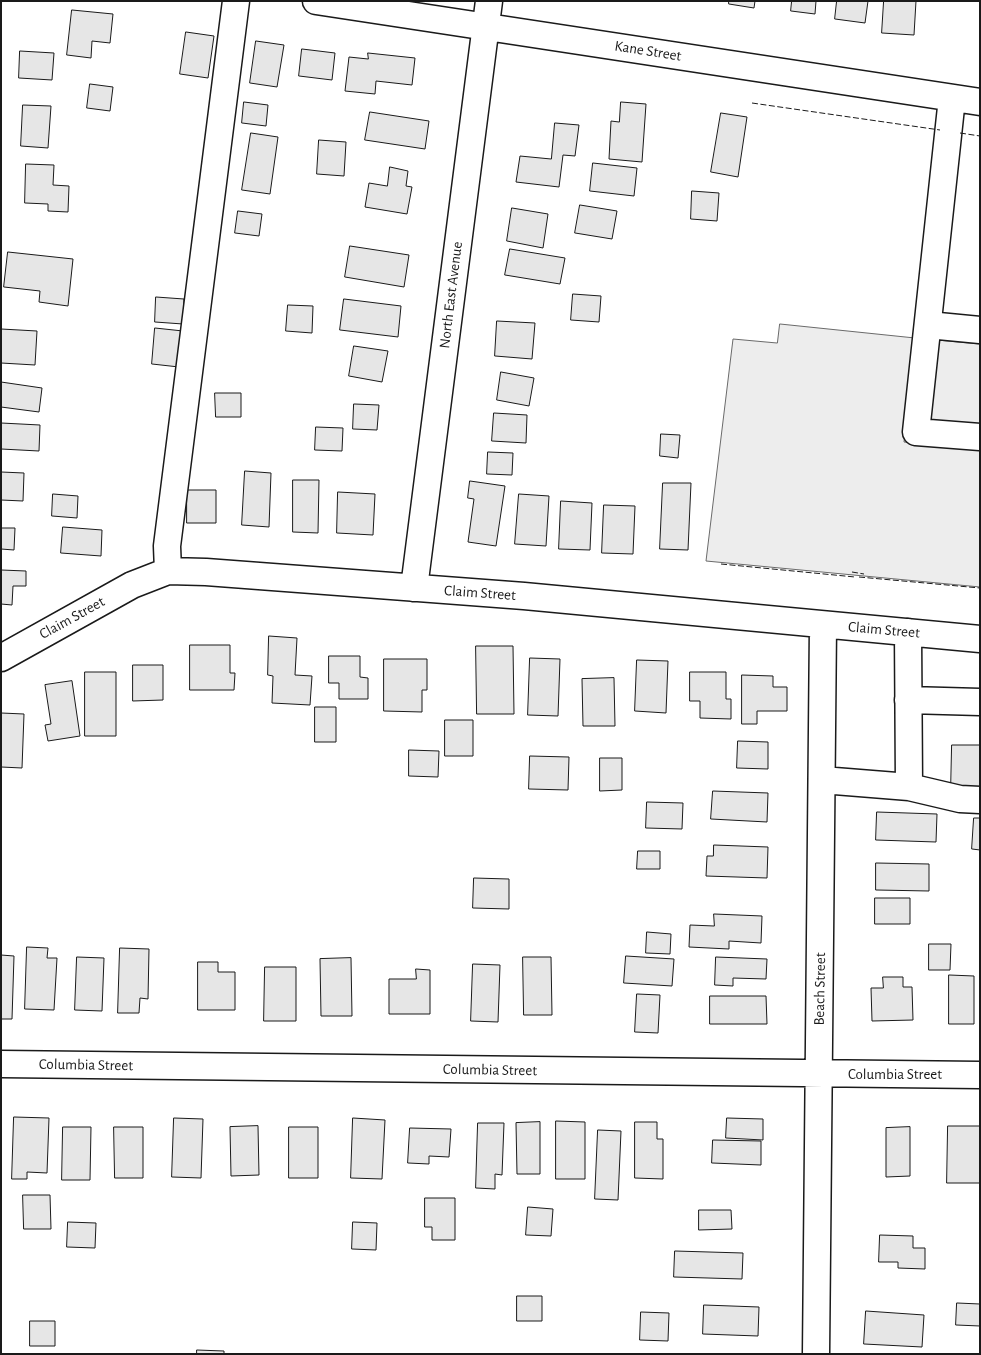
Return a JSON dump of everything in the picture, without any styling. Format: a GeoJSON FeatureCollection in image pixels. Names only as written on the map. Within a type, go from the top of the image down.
{"type":"FeatureCollection","features":[{"type":"Feature","properties":{"kind":"street"},"geometry":{"type":"LineString","coordinates":[[168,571],[167,546],[236,1]]}},
{"type":"Feature","properties":{"kind":"street","name":"Kane Street"},"geometry":{"type":"LineString","coordinates":[[316,1],[487,14],[980,102]]}},
{"type":"Feature","properties":{"kind":"street","name":"North East Avenue"},"geometry":{"type":"LineString","coordinates":[[414,588],[487,14]]}},
{"type":"Feature","properties":{"kind":"street"},"geometry":{"type":"LineString","coordinates":[[952,98],[916,432],[980,437]]}},
{"type":"Feature","properties":{"kind":"street"},"geometry":{"type":"LineString","coordinates":[[928,325],[980,330]]}},
{"type":"Feature","properties":{"kind":"street","name":"Claim Street"},"geometry":{"type":"LineString","coordinates":[[1,658],[132,585],[168,571],[234,574],[414,588],[980,639]]}},
{"type":"Feature","properties":{"kind":"street","name":"Beach Street"},"geometry":{"type":"LineString","coordinates":[[816,1354],[823,625]]}},
{"type":"Feature","properties":{"kind":"street"},"geometry":{"type":"LineString","coordinates":[[908,632],[909,787]]}},
{"type":"Feature","properties":{"kind":"street"},"geometry":{"type":"LineString","coordinates":[[908,700],[980,702]]}},
{"type":"Feature","properties":{"kind":"street"},"geometry":{"type":"LineString","coordinates":[[822,780],[909,787],[960,799],[980,800]]}},
{"type":"Feature","properties":{"kind":"street","name":"Columbia Street"},"geometry":{"type":"LineString","coordinates":[[1,1064],[980,1075]]}},
{"type":"Feature","properties":{"kind":"shaded area"},"geometry":{"type":"Polygon","coordinates":[[[780,324],[915,338],[904,442],[980,450],[980,587],[706,561],[733,339],[777,343],[780,324]]]}},
{"type":"Feature","properties":{"kind":"shaded area"},"geometry":{"type":"Polygon","coordinates":[[[937,340],[980,344],[980,426],[928,422],[937,340]]]}},
{"type":"Feature","properties":{"kind":"building"},"geometry":{"type":"Polygon","coordinates":[[[729,1],[755,1],[754,8],[729,4],[729,1]]]}},
{"type":"Feature","properties":{"kind":"building"},"geometry":{"type":"Polygon","coordinates":[[[792,1],[816,1],[815,14],[791,11],[792,1]]]}},
{"type":"Feature","properties":{"kind":"building"},"geometry":{"type":"Polygon","coordinates":[[[837,1],[868,1],[865,23],[835,19],[837,1]]]}},
{"type":"Feature","properties":{"kind":"building"},"geometry":{"type":"Polygon","coordinates":[[[884,1],[916,1],[914,35],[882,33],[884,1]]]}},
{"type":"Feature","properties":{"kind":"building"},"geometry":{"type":"Polygon","coordinates":[[[72,10],[113,14],[110,43],[92,41],[91,58],[67,55],[72,10]]]}},
{"type":"Feature","properties":{"kind":"building"},"geometry":{"type":"Polygon","coordinates":[[[186,32],[214,36],[208,78],[180,74],[186,32]]]}},
{"type":"Feature","properties":{"kind":"building"},"geometry":{"type":"Polygon","coordinates":[[[256,41],[284,45],[277,87],[250,83],[256,41]]]}},
{"type":"Feature","properties":{"kind":"building"},"geometry":{"type":"Polygon","coordinates":[[[302,49],[335,53],[332,80],[299,76],[302,49]]]}},
{"type":"Feature","properties":{"kind":"building"},"geometry":{"type":"Polygon","coordinates":[[[20,51],[54,53],[52,80],[19,78],[20,51]]]}},
{"type":"Feature","properties":{"kind":"building"},"geometry":{"type":"Polygon","coordinates":[[[368,53],[415,58],[412,85],[376,81],[375,94],[345,91],[349,57],[368,59],[368,53]]]}},
{"type":"Feature","properties":{"kind":"building"},"geometry":{"type":"Polygon","coordinates":[[[90,84],[113,87],[110,111],[87,108],[90,84]]]}},
{"type":"Feature","properties":{"kind":"building"},"geometry":{"type":"Polygon","coordinates":[[[244,102],[268,105],[266,126],[242,123],[244,102]]]}},
{"type":"Feature","properties":{"kind":"building"},"geometry":{"type":"Polygon","coordinates":[[[621,102],[646,104],[642,162],[609,159],[611,121],[619,122],[621,102]]]}},
{"type":"Feature","properties":{"kind":"building"},"geometry":{"type":"Polygon","coordinates":[[[23,105],[51,106],[48,148],[21,146],[23,105]]]}},
{"type":"Feature","properties":{"kind":"building"},"geometry":{"type":"Polygon","coordinates":[[[370,112],[429,121],[425,149],[365,140],[370,112]]]}},
{"type":"Feature","properties":{"kind":"building"},"geometry":{"type":"Polygon","coordinates":[[[721,113],[747,117],[738,177],[711,172],[721,113]]]}},
{"type":"Feature","properties":{"kind":"building"},"geometry":{"type":"Polygon","coordinates":[[[555,123],[579,125],[575,156],[563,155],[559,187],[516,182],[520,156],[551,159],[555,123]]]}},
{"type":"Feature","properties":{"kind":"building"},"geometry":{"type":"Polygon","coordinates":[[[251,133],[278,137],[270,194],[242,190],[251,133]]]}},
{"type":"Feature","properties":{"kind":"building"},"geometry":{"type":"Polygon","coordinates":[[[319,140],[346,142],[344,176],[317,174],[319,140]]]}},
{"type":"Feature","properties":{"kind":"building"},"geometry":{"type":"Polygon","coordinates":[[[593,163],[637,168],[634,196],[590,191],[593,163]]]}},
{"type":"Feature","properties":{"kind":"building"},"geometry":{"type":"Polygon","coordinates":[[[26,164],[54,165],[53,185],[69,186],[68,212],[48,211],[48,204],[25,203],[26,164]]]}},
{"type":"Feature","properties":{"kind":"building"},"geometry":{"type":"Polygon","coordinates":[[[390,167],[408,171],[406,186],[412,187],[407,214],[365,207],[369,183],[387,186],[390,167]]]}},
{"type":"Feature","properties":{"kind":"building"},"geometry":{"type":"Polygon","coordinates":[[[692,191],[719,193],[717,221],[691,219],[692,191]]]}},
{"type":"Feature","properties":{"kind":"building"},"geometry":{"type":"Polygon","coordinates":[[[580,205],[617,211],[612,239],[575,233],[580,205]]]}},
{"type":"Feature","properties":{"kind":"building"},"geometry":{"type":"Polygon","coordinates":[[[512,208],[548,214],[543,248],[507,241],[512,208]]]}},
{"type":"Feature","properties":{"kind":"building"},"geometry":{"type":"Polygon","coordinates":[[[238,211],[262,214],[259,236],[235,233],[238,211]]]}},
{"type":"Feature","properties":{"kind":"building"},"geometry":{"type":"Polygon","coordinates":[[[350,246],[409,255],[404,287],[345,277],[350,246]]]}},
{"type":"Feature","properties":{"kind":"building"},"geometry":{"type":"Polygon","coordinates":[[[510,249],[565,258],[560,284],[505,275],[510,249]]]}},
{"type":"Feature","properties":{"kind":"building"},"geometry":{"type":"Polygon","coordinates":[[[8,252],[73,259],[68,306],[39,302],[40,291],[4,287],[8,252]]]}},
{"type":"Feature","properties":{"kind":"building"},"geometry":{"type":"Polygon","coordinates":[[[573,294],[601,296],[599,322],[571,320],[573,294]]]}},
{"type":"Feature","properties":{"kind":"building"},"geometry":{"type":"Polygon","coordinates":[[[156,297],[184,299],[183,324],[155,322],[156,297]]]}},
{"type":"Feature","properties":{"kind":"building"},"geometry":{"type":"Polygon","coordinates":[[[344,299],[401,306],[398,337],[340,330],[344,299]]]}},
{"type":"Feature","properties":{"kind":"building"},"geometry":{"type":"Polygon","coordinates":[[[288,305],[313,306],[312,333],[286,331],[288,305]]]}},
{"type":"Feature","properties":{"kind":"building"},"geometry":{"type":"Polygon","coordinates":[[[497,321],[535,323],[532,359],[495,356],[497,321]]]}},
{"type":"Feature","properties":{"kind":"building"},"geometry":{"type":"Polygon","coordinates":[[[155,328],[183,331],[179,367],[152,364],[155,328]]]}},
{"type":"Feature","properties":{"kind":"building"},"geometry":{"type":"Polygon","coordinates":[[[1,329],[37,331],[35,365],[1,363],[1,329]]]}},
{"type":"Feature","properties":{"kind":"building"},"geometry":{"type":"Polygon","coordinates":[[[354,346],[388,351],[382,382],[349,376],[354,346]]]}},
{"type":"Feature","properties":{"kind":"building"},"geometry":{"type":"Polygon","coordinates":[[[501,372],[534,378],[529,406],[497,400],[501,372]]]}},
{"type":"Feature","properties":{"kind":"building"},"geometry":{"type":"Polygon","coordinates":[[[1,382],[42,388],[39,412],[1,407],[1,382]]]}},
{"type":"Feature","properties":{"kind":"building"},"geometry":{"type":"Polygon","coordinates":[[[215,393],[241,393],[241,417],[216,417],[215,393]]]}},
{"type":"Feature","properties":{"kind":"building"},"geometry":{"type":"Polygon","coordinates":[[[354,404],[379,405],[377,430],[353,429],[354,404]]]}},
{"type":"Feature","properties":{"kind":"building"},"geometry":{"type":"Polygon","coordinates":[[[494,413],[527,415],[526,443],[492,441],[494,413]]]}},
{"type":"Feature","properties":{"kind":"building"},"geometry":{"type":"Polygon","coordinates":[[[1,423],[40,425],[39,451],[1,449],[1,423]]]}},
{"type":"Feature","properties":{"kind":"building"},"geometry":{"type":"Polygon","coordinates":[[[316,427],[343,428],[342,451],[315,450],[316,427]]]}},
{"type":"Feature","properties":{"kind":"building"},"geometry":{"type":"Polygon","coordinates":[[[661,434],[680,435],[678,458],[660,456],[661,434]]]}},
{"type":"Feature","properties":{"kind":"building"},"geometry":{"type":"Polygon","coordinates":[[[488,452],[513,453],[512,475],[487,474],[488,452]]]}},
{"type":"Feature","properties":{"kind":"building"},"geometry":{"type":"Polygon","coordinates":[[[245,471],[271,473],[269,527],[242,525],[245,471]]]}},
{"type":"Feature","properties":{"kind":"building"},"geometry":{"type":"Polygon","coordinates":[[[1,472],[24,473],[23,501],[1,500],[1,472]]]}},
{"type":"Feature","properties":{"kind":"building"},"geometry":{"type":"Polygon","coordinates":[[[293,480],[319,480],[318,533],[293,532],[293,480]]]}},
{"type":"Feature","properties":{"kind":"building"},"geometry":{"type":"Polygon","coordinates":[[[470,481],[505,486],[496,546],[468,542],[474,499],[468,498],[470,481]]]}},
{"type":"Feature","properties":{"kind":"building"},"geometry":{"type":"Polygon","coordinates":[[[663,483],[691,483],[688,550],[660,549],[663,483]]]}},
{"type":"Feature","properties":{"kind":"building"},"geometry":{"type":"Polygon","coordinates":[[[187,490],[216,490],[216,523],[187,523],[187,490]]]}},
{"type":"Feature","properties":{"kind":"building"},"geometry":{"type":"Polygon","coordinates":[[[338,492],[375,494],[373,535],[337,533],[338,492]]]}},
{"type":"Feature","properties":{"kind":"building"},"geometry":{"type":"Polygon","coordinates":[[[53,494],[78,496],[77,518],[52,516],[53,494]]]}},
{"type":"Feature","properties":{"kind":"building"},"geometry":{"type":"Polygon","coordinates":[[[519,494],[549,496],[546,546],[515,544],[519,494]]]}},
{"type":"Feature","properties":{"kind":"building"},"geometry":{"type":"Polygon","coordinates":[[[561,501],[592,503],[590,550],[559,549],[561,501]]]}},
{"type":"Feature","properties":{"kind":"building"},"geometry":{"type":"Polygon","coordinates":[[[604,505],[635,506],[633,554],[602,553],[604,505]]]}},
{"type":"Feature","properties":{"kind":"building"},"geometry":{"type":"Polygon","coordinates":[[[63,527],[102,530],[101,556],[61,553],[63,527]]]}},
{"type":"Feature","properties":{"kind":"building"},"geometry":{"type":"Polygon","coordinates":[[[1,528],[15,528],[14,550],[1,549],[1,528]]]}},
{"type":"Feature","properties":{"kind":"building"},"geometry":{"type":"Polygon","coordinates":[[[1,570],[26,571],[26,586],[13,586],[12,605],[1,604],[1,570]]]}},
{"type":"Feature","properties":{"kind":"building"},"geometry":{"type":"Polygon","coordinates":[[[269,636],[297,638],[295,675],[312,676],[310,705],[272,703],[273,676],[268,675],[269,636]]]}},
{"type":"Feature","properties":{"kind":"building"},"geometry":{"type":"Polygon","coordinates":[[[190,645],[230,645],[230,673],[235,673],[234,690],[190,690],[190,645]]]}},
{"type":"Feature","properties":{"kind":"building"},"geometry":{"type":"Polygon","coordinates":[[[476,646],[513,646],[514,714],[477,714],[476,646]]]}},
{"type":"Feature","properties":{"kind":"building"},"geometry":{"type":"Polygon","coordinates":[[[329,656],[360,656],[360,677],[368,678],[368,699],[339,699],[339,683],[329,683],[329,656]]]}},
{"type":"Feature","properties":{"kind":"building"},"geometry":{"type":"Polygon","coordinates":[[[530,658],[560,659],[558,716],[528,715],[530,658]]]}},
{"type":"Feature","properties":{"kind":"building"},"geometry":{"type":"Polygon","coordinates":[[[384,659],[427,659],[427,690],[422,690],[422,712],[384,711],[384,659]]]}},
{"type":"Feature","properties":{"kind":"building"},"geometry":{"type":"Polygon","coordinates":[[[637,660],[668,661],[666,713],[635,711],[637,660]]]}},
{"type":"Feature","properties":{"kind":"building"},"geometry":{"type":"Polygon","coordinates":[[[133,665],[163,665],[163,700],[133,701],[133,665]]]}},
{"type":"Feature","properties":{"kind":"building"},"geometry":{"type":"Polygon","coordinates":[[[85,672],[116,672],[116,736],[85,736],[85,672]]]}},
{"type":"Feature","properties":{"kind":"building"},"geometry":{"type":"Polygon","coordinates":[[[690,672],[726,672],[726,699],[731,699],[731,719],[700,718],[700,701],[690,701],[690,672]]]}},
{"type":"Feature","properties":{"kind":"building"},"geometry":{"type":"Polygon","coordinates":[[[742,675],[773,676],[773,687],[787,687],[787,711],[757,711],[757,724],[742,724],[742,675]]]}},
{"type":"Feature","properties":{"kind":"building"},"geometry":{"type":"Polygon","coordinates":[[[614,678],[615,726],[583,726],[582,679],[614,678]]]}},
{"type":"Feature","properties":{"kind":"building"},"geometry":{"type":"Polygon","coordinates":[[[72,681],[80,736],[48,741],[45,725],[51,724],[45,685],[72,681]]]}},
{"type":"Feature","properties":{"kind":"building"},"geometry":{"type":"Polygon","coordinates":[[[315,707],[336,707],[336,742],[315,742],[315,707]]]}},
{"type":"Feature","properties":{"kind":"building"},"geometry":{"type":"Polygon","coordinates":[[[1,713],[24,714],[22,768],[1,767],[1,713]]]}},
{"type":"Feature","properties":{"kind":"building"},"geometry":{"type":"Polygon","coordinates":[[[445,720],[473,720],[473,756],[445,756],[445,720]]]}},
{"type":"Feature","properties":{"kind":"building"},"geometry":{"type":"Polygon","coordinates":[[[738,741],[768,742],[768,769],[737,768],[738,741]]]}},
{"type":"Feature","properties":{"kind":"building"},"geometry":{"type":"Polygon","coordinates":[[[952,745],[980,745],[980,790],[951,790],[952,745]]]}},
{"type":"Feature","properties":{"kind":"building"},"geometry":{"type":"Polygon","coordinates":[[[409,750],[439,751],[438,777],[409,776],[409,750]]]}},
{"type":"Feature","properties":{"kind":"building"},"geometry":{"type":"Polygon","coordinates":[[[530,756],[569,757],[568,790],[529,789],[530,756]]]}},
{"type":"Feature","properties":{"kind":"building"},"geometry":{"type":"Polygon","coordinates":[[[600,758],[622,758],[622,790],[600,791],[600,758]]]}},
{"type":"Feature","properties":{"kind":"building"},"geometry":{"type":"Polygon","coordinates":[[[713,791],[768,793],[767,822],[711,819],[713,791]]]}},
{"type":"Feature","properties":{"kind":"building"},"geometry":{"type":"Polygon","coordinates":[[[647,802],[683,803],[682,829],[646,828],[647,802]]]}},
{"type":"Feature","properties":{"kind":"building"},"geometry":{"type":"Polygon","coordinates":[[[877,812],[937,814],[936,842],[876,840],[877,812]]]}},
{"type":"Feature","properties":{"kind":"building"},"geometry":{"type":"Polygon","coordinates":[[[974,818],[980,818],[980,850],[972,849],[974,818]]]}},
{"type":"Feature","properties":{"kind":"building"},"geometry":{"type":"Polygon","coordinates":[[[714,845],[768,847],[767,878],[706,876],[707,856],[713,856],[714,845]]]}},
{"type":"Feature","properties":{"kind":"building"},"geometry":{"type":"Polygon","coordinates":[[[638,851],[660,851],[660,869],[637,869],[638,851]]]}},
{"type":"Feature","properties":{"kind":"building"},"geometry":{"type":"Polygon","coordinates":[[[876,863],[929,864],[929,891],[876,890],[876,863]]]}},
{"type":"Feature","properties":{"kind":"building"},"geometry":{"type":"Polygon","coordinates":[[[474,878],[509,879],[509,909],[473,908],[474,878]]]}},
{"type":"Feature","properties":{"kind":"building"},"geometry":{"type":"Polygon","coordinates":[[[875,898],[910,898],[910,924],[875,924],[875,898]]]}},
{"type":"Feature","properties":{"kind":"building"},"geometry":{"type":"Polygon","coordinates":[[[714,914],[762,916],[761,943],[729,941],[729,949],[689,947],[690,925],[714,926],[714,914]]]}},
{"type":"Feature","properties":{"kind":"building"},"geometry":{"type":"Polygon","coordinates":[[[647,932],[671,934],[670,954],[646,953],[647,932]]]}},
{"type":"Feature","properties":{"kind":"building"},"geometry":{"type":"Polygon","coordinates":[[[929,944],[951,944],[950,970],[929,970],[929,944]]]}},
{"type":"Feature","properties":{"kind":"building"},"geometry":{"type":"Polygon","coordinates":[[[27,947],[48,948],[47,958],[57,958],[54,1010],[25,1009],[27,947]]]}},
{"type":"Feature","properties":{"kind":"building"},"geometry":{"type":"Polygon","coordinates":[[[120,948],[149,949],[148,999],[140,998],[139,1013],[118,1013],[120,948]]]}},
{"type":"Feature","properties":{"kind":"building"},"geometry":{"type":"Polygon","coordinates":[[[1,955],[14,956],[12,1019],[1,1019],[1,955]]]}},
{"type":"Feature","properties":{"kind":"building"},"geometry":{"type":"Polygon","coordinates":[[[626,956],[674,959],[672,986],[624,983],[626,956]]]}},
{"type":"Feature","properties":{"kind":"building"},"geometry":{"type":"Polygon","coordinates":[[[77,957],[104,958],[102,1011],[75,1010],[77,957]]]}},
{"type":"Feature","properties":{"kind":"building"},"geometry":{"type":"Polygon","coordinates":[[[523,957],[551,957],[552,1015],[524,1015],[523,957]]]}},
{"type":"Feature","properties":{"kind":"building"},"geometry":{"type":"Polygon","coordinates":[[[716,957],[767,959],[766,979],[733,978],[733,986],[715,985],[716,957]]]}},
{"type":"Feature","properties":{"kind":"building"},"geometry":{"type":"Polygon","coordinates":[[[351,958],[352,1016],[321,1016],[320,959],[351,958]]]}},
{"type":"Feature","properties":{"kind":"building"},"geometry":{"type":"Polygon","coordinates":[[[198,962],[218,962],[218,972],[235,972],[235,1010],[198,1010],[198,962]]]}},
{"type":"Feature","properties":{"kind":"building"},"geometry":{"type":"Polygon","coordinates":[[[473,964],[500,965],[498,1022],[471,1021],[473,964]]]}},
{"type":"Feature","properties":{"kind":"building"},"geometry":{"type":"Polygon","coordinates":[[[265,967],[296,967],[296,1021],[264,1021],[265,967]]]}},
{"type":"Feature","properties":{"kind":"building"},"geometry":{"type":"Polygon","coordinates":[[[416,969],[430,970],[430,1014],[389,1014],[389,979],[416,979],[416,969]]]}},
{"type":"Feature","properties":{"kind":"building"},"geometry":{"type":"Polygon","coordinates":[[[949,975],[974,976],[974,1024],[949,1024],[949,975]]]}},
{"type":"Feature","properties":{"kind":"building"},"geometry":{"type":"Polygon","coordinates":[[[883,977],[903,977],[903,987],[912,987],[913,1020],[872,1021],[871,988],[883,988],[883,977]]]}},
{"type":"Feature","properties":{"kind":"building"},"geometry":{"type":"Polygon","coordinates":[[[637,994],[660,995],[658,1033],[635,1032],[637,994]]]}},
{"type":"Feature","properties":{"kind":"building"},"geometry":{"type":"Polygon","coordinates":[[[710,996],[766,996],[767,1024],[710,1024],[710,996]]]}},
{"type":"Feature","properties":{"kind":"building"},"geometry":{"type":"Polygon","coordinates":[[[14,1117],[49,1118],[47,1173],[27,1172],[27,1179],[12,1179],[14,1117]]]}},
{"type":"Feature","properties":{"kind":"building"},"geometry":{"type":"Polygon","coordinates":[[[174,1118],[203,1119],[201,1178],[172,1177],[174,1118]]]}},
{"type":"Feature","properties":{"kind":"building"},"geometry":{"type":"Polygon","coordinates":[[[353,1118],[385,1120],[382,1179],[351,1178],[353,1118]]]}},
{"type":"Feature","properties":{"kind":"building"},"geometry":{"type":"Polygon","coordinates":[[[727,1118],[763,1119],[763,1140],[726,1138],[727,1118]]]}},
{"type":"Feature","properties":{"kind":"building"},"geometry":{"type":"Polygon","coordinates":[[[556,1121],[585,1122],[585,1179],[556,1179],[556,1121]]]}},
{"type":"Feature","properties":{"kind":"building"},"geometry":{"type":"Polygon","coordinates":[[[540,1122],[540,1174],[517,1174],[516,1123],[540,1122]]]}},
{"type":"Feature","properties":{"kind":"building"},"geometry":{"type":"Polygon","coordinates":[[[635,1122],[657,1122],[657,1139],[663,1139],[663,1179],[635,1178],[635,1122]]]}},
{"type":"Feature","properties":{"kind":"building"},"geometry":{"type":"Polygon","coordinates":[[[478,1123],[504,1123],[502,1175],[495,1174],[495,1189],[476,1188],[478,1123]]]}},
{"type":"Feature","properties":{"kind":"building"},"geometry":{"type":"Polygon","coordinates":[[[258,1126],[259,1175],[231,1176],[230,1127],[258,1126]]]}},
{"type":"Feature","properties":{"kind":"building"},"geometry":{"type":"Polygon","coordinates":[[[948,1126],[980,1126],[980,1183],[947,1183],[948,1126]]]}},
{"type":"Feature","properties":{"kind":"building"},"geometry":{"type":"Polygon","coordinates":[[[63,1127],[91,1127],[90,1180],[62,1180],[63,1127]]]}},
{"type":"Feature","properties":{"kind":"building"},"geometry":{"type":"Polygon","coordinates":[[[114,1127],[143,1127],[143,1178],[115,1178],[114,1127]]]}},
{"type":"Feature","properties":{"kind":"building"},"geometry":{"type":"Polygon","coordinates":[[[289,1127],[318,1127],[318,1178],[289,1178],[289,1127]]]}},
{"type":"Feature","properties":{"kind":"building"},"geometry":{"type":"Polygon","coordinates":[[[910,1127],[910,1176],[886,1177],[886,1128],[910,1127]]]}},
{"type":"Feature","properties":{"kind":"building"},"geometry":{"type":"Polygon","coordinates":[[[410,1128],[451,1129],[449,1157],[429,1156],[429,1164],[408,1163],[410,1128]]]}},
{"type":"Feature","properties":{"kind":"building"},"geometry":{"type":"Polygon","coordinates":[[[598,1130],[621,1131],[618,1200],[595,1199],[598,1130]]]}},
{"type":"Feature","properties":{"kind":"building"},"geometry":{"type":"Polygon","coordinates":[[[713,1140],[761,1141],[761,1165],[712,1163],[713,1140]]]}},
{"type":"Feature","properties":{"kind":"building"},"geometry":{"type":"Polygon","coordinates":[[[23,1195],[50,1195],[51,1229],[24,1229],[23,1195]]]}},
{"type":"Feature","properties":{"kind":"building"},"geometry":{"type":"Polygon","coordinates":[[[425,1198],[455,1198],[455,1240],[432,1240],[432,1227],[425,1227],[425,1198]]]}},
{"type":"Feature","properties":{"kind":"building"},"geometry":{"type":"Polygon","coordinates":[[[528,1207],[553,1209],[551,1236],[526,1235],[528,1207]]]}},
{"type":"Feature","properties":{"kind":"building"},"geometry":{"type":"Polygon","coordinates":[[[699,1210],[731,1210],[732,1229],[699,1230],[699,1210]]]}},
{"type":"Feature","properties":{"kind":"building"},"geometry":{"type":"Polygon","coordinates":[[[68,1222],[96,1223],[95,1248],[67,1247],[68,1222]]]}},
{"type":"Feature","properties":{"kind":"building"},"geometry":{"type":"Polygon","coordinates":[[[353,1222],[377,1223],[376,1250],[352,1249],[353,1222]]]}},
{"type":"Feature","properties":{"kind":"building"},"geometry":{"type":"Polygon","coordinates":[[[880,1235],[913,1236],[913,1248],[925,1248],[925,1269],[898,1268],[898,1262],[879,1262],[880,1235]]]}},
{"type":"Feature","properties":{"kind":"building"},"geometry":{"type":"Polygon","coordinates":[[[675,1251],[743,1253],[742,1279],[674,1277],[675,1251]]]}},
{"type":"Feature","properties":{"kind":"building"},"geometry":{"type":"Polygon","coordinates":[[[517,1296],[542,1296],[542,1321],[517,1321],[517,1296]]]}},
{"type":"Feature","properties":{"kind":"building"},"geometry":{"type":"Polygon","coordinates":[[[957,1303],[980,1304],[980,1326],[956,1325],[957,1303]]]}},
{"type":"Feature","properties":{"kind":"building"},"geometry":{"type":"Polygon","coordinates":[[[704,1305],[759,1307],[758,1336],[703,1334],[704,1305]]]}},
{"type":"Feature","properties":{"kind":"building"},"geometry":{"type":"Polygon","coordinates":[[[866,1311],[924,1315],[922,1347],[864,1344],[866,1311]]]}},
{"type":"Feature","properties":{"kind":"building"},"geometry":{"type":"Polygon","coordinates":[[[641,1312],[669,1313],[668,1341],[640,1340],[641,1312]]]}},
{"type":"Feature","properties":{"kind":"building"},"geometry":{"type":"Polygon","coordinates":[[[30,1321],[55,1321],[55,1346],[30,1346],[30,1321]]]}},
{"type":"Feature","properties":{"kind":"building"},"geometry":{"type":"Polygon","coordinates":[[[197,1350],[224,1351],[224,1354],[197,1354],[197,1350]]]}},
{"type":"Feature","properties":{"kind":"fence"},"geometry":{"type":"LineString","coordinates":[[752,103],[940,130]]}},
{"type":"Feature","properties":{"kind":"fence"},"geometry":{"type":"LineString","coordinates":[[960,133],[980,136]]}},
{"type":"Feature","properties":{"kind":"fence"},"geometry":{"type":"LineString","coordinates":[[721,564],[855,577]]}},
{"type":"Feature","properties":{"kind":"fence"},"geometry":{"type":"LineString","coordinates":[[852,572],[864,574]]}},
{"type":"Feature","properties":{"kind":"fence"},"geometry":{"type":"LineString","coordinates":[[859,577],[980,588]]}}]}
